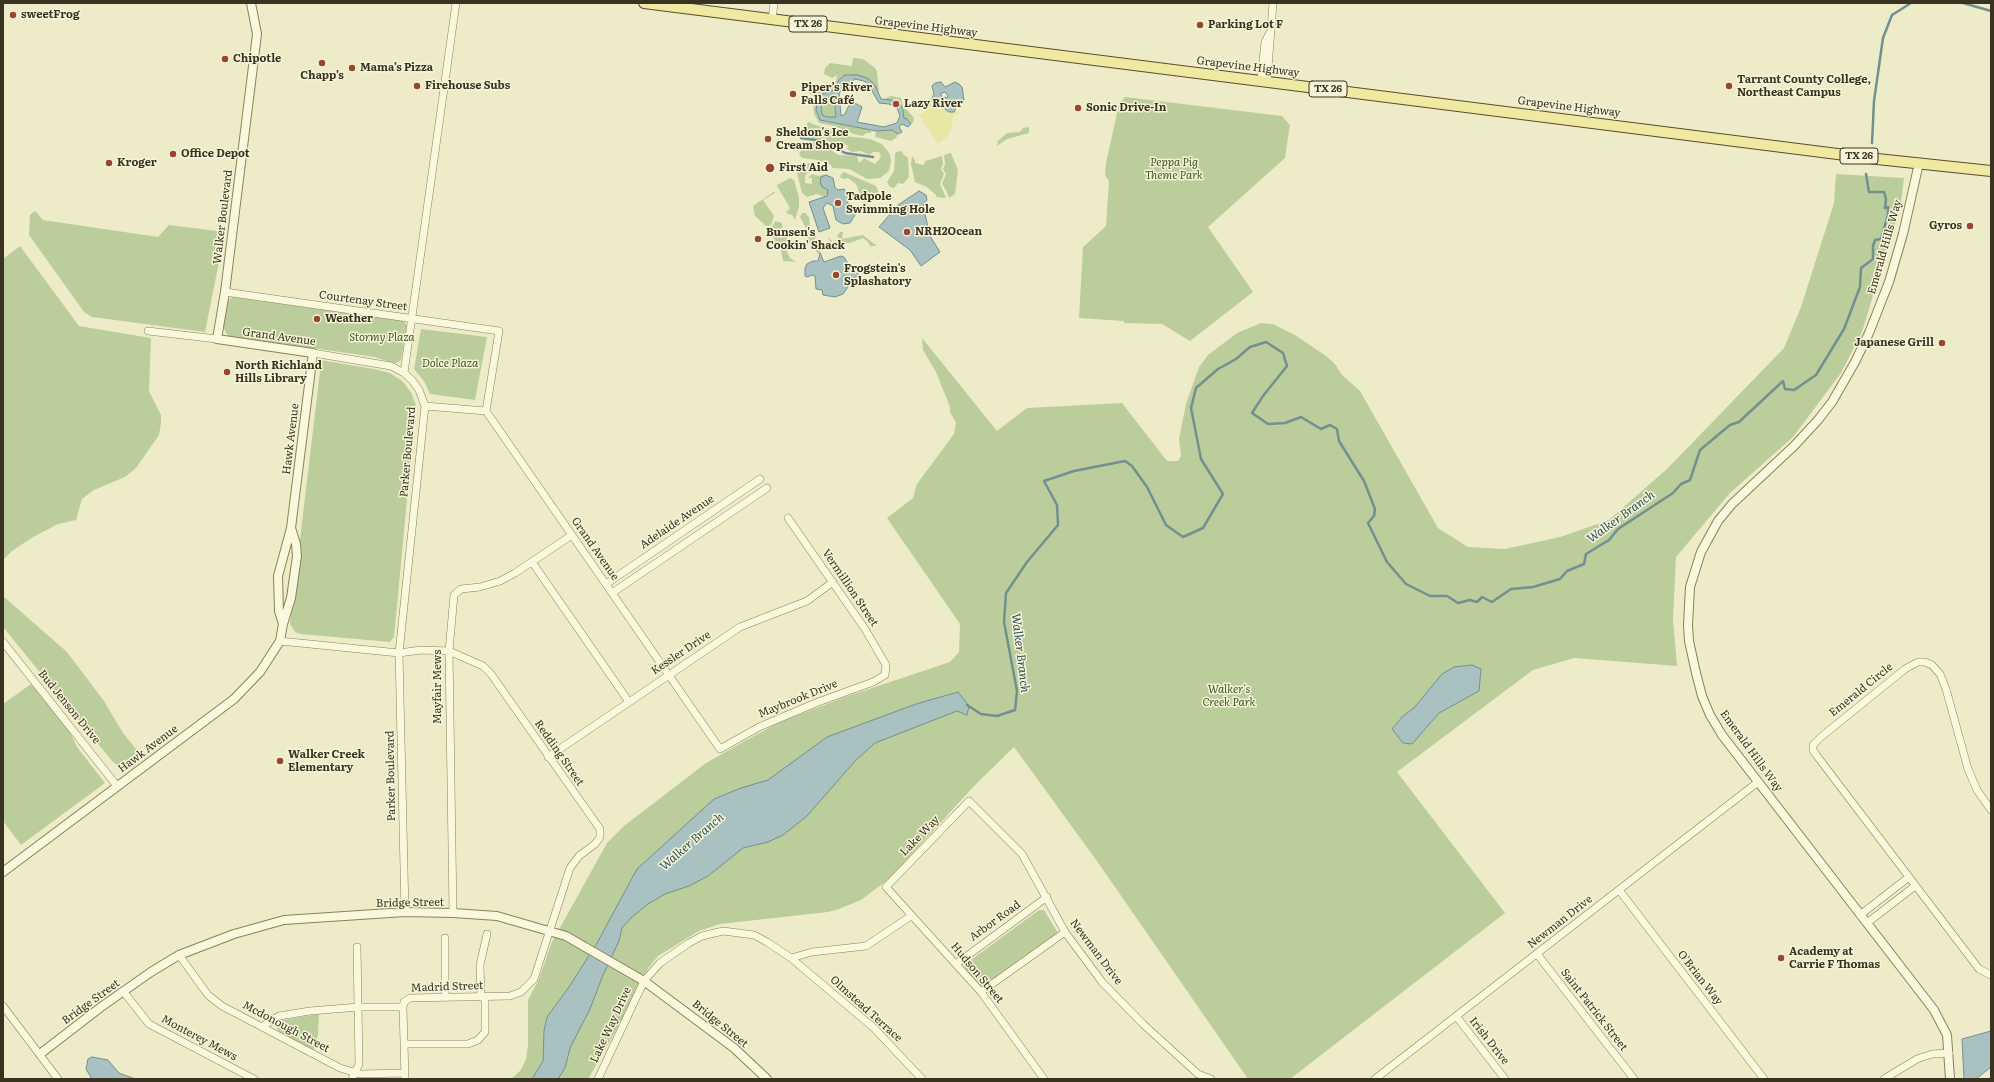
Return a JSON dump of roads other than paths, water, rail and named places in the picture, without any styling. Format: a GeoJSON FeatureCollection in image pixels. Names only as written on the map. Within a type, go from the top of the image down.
{"type":"FeatureCollection","features":[{"type":"Feature","properties":{"kind":"main road","name":"Grapevine Highway"},"geometry":{"type":"LineString","coordinates":[[644,3],[1991,171]]}},
{"type":"Feature","properties":{"kind":"street","name":"Walker Boulevard"},"geometry":{"type":"LineString","coordinates":[[217,339],[225,292],[256,34],[251,3]]}},
{"type":"Feature","properties":{"kind":"street"},"geometry":{"type":"LineString","coordinates":[[404,373],[456,3]]}},
{"type":"Feature","properties":{"kind":"street"},"geometry":{"type":"LineString","coordinates":[[772,20],[774,3]]}},
{"type":"Feature","properties":{"kind":"street"},"geometry":{"type":"LineString","coordinates":[[1264,81],[1265,42],[1269,34],[1273,3]]}},
{"type":"Feature","properties":{"kind":"street","name":"Emerald Hills Way"},"geometry":{"type":"LineString","coordinates":[[1919,163],[1903,234],[1889,282],[1855,362],[1832,402],[1818,420],[1794,446],[1732,504],[1718,521],[1701,552],[1690,587],[1688,625],[1689,641],[1702,696],[1710,715],[1722,735],[1934,1010],[1947,1035],[1950,1079]]}},
{"type":"Feature","properties":{"kind":"street","name":"Courtenay Street"},"geometry":{"type":"LineString","coordinates":[[225,292],[499,331],[486,411]]}},
{"type":"Feature","properties":{"kind":"street","name":"Grand Avenue"},"geometry":{"type":"LineString","coordinates":[[148,330],[374,362],[391,366],[404,373]]}},
{"type":"Feature","properties":{"kind":"street","name":"Hawk Avenue"},"geometry":{"type":"LineString","coordinates":[[283,624],[279,610],[278,576],[291,528],[313,353]]}},
{"type":"Feature","properties":{"kind":"street","name":"Parker Boulevard"},"geometry":{"type":"LineString","coordinates":[[404,373],[419,390],[425,406],[399,653],[405,912]]}},
{"type":"Feature","properties":{"kind":"street"},"geometry":{"type":"LineString","coordinates":[[425,406],[486,411]]}},
{"type":"Feature","properties":{"kind":"street","name":"Grand Avenue"},"geometry":{"type":"LineString","coordinates":[[486,411],[720,749]]}},
{"type":"Feature","properties":{"kind":"street","name":"Adelaide Avenue"},"geometry":{"type":"LineString","coordinates":[[606,584],[760,479]]}},
{"type":"Feature","properties":{"kind":"street","name":"Adelaide Avenue"},"geometry":{"type":"LineString","coordinates":[[612,593],[767,488]]}},
{"type":"Feature","properties":{"kind":"street","name":"Vermillion Street"},"geometry":{"type":"LineString","coordinates":[[788,518],[865,629],[886,665],[885,675]]}},
{"type":"Feature","properties":{"kind":"street","name":"Hawk Avenue"},"geometry":{"type":"LineString","coordinates":[[3,872],[234,699],[260,672],[280,641],[283,624],[291,598],[297,556],[296,544],[291,528]]}},
{"type":"Feature","properties":{"kind":"street","name":"Mayfair Mews"},"geometry":{"type":"LineString","coordinates":[[453,914],[449,651],[451,614],[454,595],[461,589],[480,587],[500,581],[532,562],[572,535]]}},
{"type":"Feature","properties":{"kind":"street"},"geometry":{"type":"LineString","coordinates":[[532,562],[629,702]]}},
{"type":"Feature","properties":{"kind":"street","name":"Kessler Drive"},"geometry":{"type":"LineString","coordinates":[[548,757],[668,674],[740,627],[807,601],[833,582]]}},
{"type":"Feature","properties":{"kind":"street","name":"Redding Street"},"geometry":{"type":"LineString","coordinates":[[280,641],[399,653],[421,650],[449,651],[475,662],[491,674],[600,829],[598,841],[579,856],[570,868],[550,930]]}},
{"type":"Feature","properties":{"kind":"street","name":"Bud Jenson Drive"},"geometry":{"type":"LineString","coordinates":[[3,642],[117,786]]}},
{"type":"Feature","properties":{"kind":"street","name":"Emerald Circle"},"geometry":{"type":"LineString","coordinates":[[1991,810],[1976,790],[1968,769],[1946,689],[1940,674],[1932,665],[1926,662],[1918,662],[1905,669],[1820,737],[1813,745],[1813,750],[1979,969],[1991,975]]}},
{"type":"Feature","properties":{"kind":"street","name":"Maybrook Drive"},"geometry":{"type":"LineString","coordinates":[[720,749],[759,727],[818,702],[873,682],[885,675]]}},
{"type":"Feature","properties":{"kind":"street","name":"Newman Drive"},"geometry":{"type":"LineString","coordinates":[[1375,1079],[1758,782]]}},
{"type":"Feature","properties":{"kind":"street","name":"Newman Drive"},"geometry":{"type":"LineString","coordinates":[[969,801],[1022,854],[1065,932],[1102,982],[1196,1076],[1212,1079]]}},
{"type":"Feature","properties":{"kind":"street","name":"Lake Way"},"geometry":{"type":"LineString","coordinates":[[886,887],[969,801]]}},
{"type":"Feature","properties":{"kind":"street"},"geometry":{"type":"LineString","coordinates":[[1860,914],[1909,877]]}},
{"type":"Feature","properties":{"kind":"street"},"geometry":{"type":"LineString","coordinates":[[1867,923],[1915,886]]}},
{"type":"Feature","properties":{"kind":"street","name":"Hudson Street"},"geometry":{"type":"LineString","coordinates":[[886,887],[981,992],[1044,1079]]}},
{"type":"Feature","properties":{"kind":"street","name":"O'Brian Way"},"geometry":{"type":"LineString","coordinates":[[1619,890],[1764,1079]]}},
{"type":"Feature","properties":{"kind":"street","name":"Arbor Road"},"geometry":{"type":"LineString","coordinates":[[956,964],[1047,897]]}},
{"type":"Feature","properties":{"kind":"street","name":"Bridge Street"},"geometry":{"type":"LineString","coordinates":[[40,1054],[123,991],[179,955],[234,934],[284,920],[405,912],[497,916],[550,930],[572,939],[644,981],[734,1048],[768,1079]]}},
{"type":"Feature","properties":{"kind":"street"},"geometry":{"type":"LineString","coordinates":[[644,981],[660,963],[702,936],[723,931],[754,935],[791,958],[812,952],[866,946],[911,916]]}},
{"type":"Feature","properties":{"kind":"street","name":"Madrid Street"},"geometry":{"type":"LineString","coordinates":[[263,1026],[279,1016],[310,1011],[359,1007],[402,1007],[404,1002],[410,998],[483,997],[515,994],[531,984],[550,930]]}},
{"type":"Feature","properties":{"kind":"street"},"geometry":{"type":"LineString","coordinates":[[981,992],[1065,932]]}},
{"type":"Feature","properties":{"kind":"street"},"geometry":{"type":"LineString","coordinates":[[404,1044],[468,1044],[478,1040],[485,1032],[480,965],[487,934]]}},
{"type":"Feature","properties":{"kind":"street"},"geometry":{"type":"LineString","coordinates":[[445,938],[445,997]]}},
{"type":"Feature","properties":{"kind":"street"},"geometry":{"type":"LineString","coordinates":[[353,1076],[359,1064],[357,947]]}},
{"type":"Feature","properties":{"kind":"street","name":"Saint Patrick Street"},"geometry":{"type":"LineString","coordinates":[[1537,954],[1634,1079]]}},
{"type":"Feature","properties":{"kind":"street","name":"Mcdonough Street"},"geometry":{"type":"LineString","coordinates":[[179,955],[208,995],[222,1006],[263,1026],[353,1076],[405,1076]]}},
{"type":"Feature","properties":{"kind":"street","name":"Olmstead Terrace"},"geometry":{"type":"LineString","coordinates":[[791,958],[874,1028],[922,1079]]}},
{"type":"Feature","properties":{"kind":"street","name":"Lake Way Drive"},"geometry":{"type":"LineString","coordinates":[[598,1079],[644,981]]}},
{"type":"Feature","properties":{"kind":"street","name":"Monterey Mews"},"geometry":{"type":"LineString","coordinates":[[123,991],[149,1024],[254,1079]]}},
{"type":"Feature","properties":{"kind":"street"},"geometry":{"type":"LineString","coordinates":[[3,1006],[58,1079]]}},
{"type":"Feature","properties":{"kind":"street"},"geometry":{"type":"LineString","coordinates":[[402,1007],[405,1076]]}},
{"type":"Feature","properties":{"kind":"street","name":"Irish Drive"},"geometry":{"type":"LineString","coordinates":[[1456,1016],[1505,1079]]}},
{"type":"Feature","properties":{"kind":"street"},"geometry":{"type":"LineString","coordinates":[[1884,1079],[1917,1059],[1932,1054],[1949,1054]]}},
{"type":"Feature","properties":{"kind":"water","name":"Lazy River"},"geometry":{"type":"Polygon","coordinates":[[[845,75],[858,75],[869,79],[876,87],[881,99],[891,100],[900,104],[903,110],[904,119],[906,118],[911,124],[908,127],[902,124],[899,127],[902,132],[898,134],[892,130],[876,131],[820,120],[816,110],[818,98],[822,94],[833,91],[839,80],[845,75]],[[855,79],[839,93],[841,116],[845,114],[851,101],[862,107],[857,122],[884,127],[897,123],[900,116],[897,108],[889,104],[879,103],[868,84],[864,81],[855,79]],[[825,97],[821,104],[822,115],[827,117],[836,117],[834,98],[825,97]]]}},
{"type":"Feature","properties":{"kind":"water"},"geometry":{"type":"Polygon","coordinates":[[[941,82],[945,87],[955,82],[962,87],[964,100],[958,103],[954,112],[949,112],[945,109],[943,102],[944,97],[946,98],[948,96],[945,92],[940,94],[942,96],[941,100],[935,103],[931,100],[934,94],[932,86],[935,83],[941,82]]]}},
{"type":"Feature","properties":{"kind":"water","name":"Tadpole Swimming Hole"},"geometry":{"type":"Polygon","coordinates":[[[826,175],[833,178],[835,188],[838,190],[844,189],[849,197],[847,202],[854,208],[855,215],[850,223],[843,224],[836,220],[833,206],[827,203],[823,208],[830,228],[819,232],[809,202],[827,196],[828,190],[822,187],[820,182],[821,177],[826,175]]]}},
{"type":"Feature","properties":{"kind":"water","name":"NRH2Ocean"},"geometry":{"type":"Polygon","coordinates":[[[919,191],[926,195],[927,200],[923,205],[930,236],[940,252],[921,266],[910,250],[879,227],[898,205],[919,191]]]}},
{"type":"Feature","properties":{"kind":"water","name":"Frogstein's Splashatory"},"geometry":{"type":"Polygon","coordinates":[[[820,253],[824,262],[841,256],[844,257],[850,267],[858,271],[858,276],[851,279],[843,294],[835,297],[823,295],[822,290],[816,289],[815,276],[805,276],[805,268],[807,264],[813,261],[818,261],[820,253]]]}},
{"type":"Feature","properties":{"kind":"water"},"geometry":{"type":"Polygon","coordinates":[[[1472,665],[1481,669],[1479,691],[1439,713],[1412,744],[1403,743],[1392,729],[1403,716],[1414,708],[1442,674],[1454,667],[1472,665]]]}},
{"type":"Feature","properties":{"kind":"water"},"geometry":{"type":"Polygon","coordinates":[[[958,692],[969,706],[967,715],[957,711],[875,743],[856,760],[807,816],[783,835],[768,842],[743,848],[708,876],[689,886],[665,894],[648,904],[631,918],[622,928],[619,941],[603,975],[590,1009],[570,1048],[565,1068],[558,1079],[532,1079],[543,1061],[544,1031],[547,1017],[569,987],[597,943],[637,869],[714,799],[741,788],[768,780],[827,737],[916,704],[958,692]]]}},
{"type":"Feature","properties":{"kind":"water"},"geometry":{"type":"Polygon","coordinates":[[[1991,1031],[1991,1067],[1976,1079],[1964,1079],[1962,1039],[1991,1031]]]}},
{"type":"Feature","properties":{"kind":"water"},"geometry":{"type":"Polygon","coordinates":[[[92,1057],[108,1060],[119,1073],[135,1079],[92,1079],[86,1069],[88,1059],[92,1057]]]}},
{"type":"Feature","properties":{"kind":"waterway","name":"Walker Branch"},"geometry":{"type":"LineString","coordinates":[[1872,143],[1874,101],[1883,38],[1892,15],[1911,3]]}},
{"type":"Feature","properties":{"kind":"waterway","name":"Walker Branch"},"geometry":{"type":"LineString","coordinates":[[1963,3],[1991,11]]}},
{"type":"Feature","properties":{"kind":"waterway"},"geometry":{"type":"LineString","coordinates":[[801,138],[822,141],[845,153],[873,157]]}},
{"type":"Feature","properties":{"kind":"waterway","name":"Walker Branch"},"geometry":{"type":"LineString","coordinates":[[967,705],[981,714],[997,716],[1015,710],[1017,691],[1004,622],[1006,593],[1027,562],[1058,525],[1057,505],[1044,481],[1074,471],[1125,461],[1132,466],[1147,487],[1166,525],[1183,537],[1203,528],[1223,494],[1201,459],[1191,408],[1196,388],[1218,369],[1236,359],[1250,347],[1266,342],[1283,353],[1287,366],[1263,396],[1252,413],[1268,424],[1285,423],[1301,417],[1321,429],[1330,425],[1337,429],[1339,441],[1364,481],[1375,509],[1374,516],[1368,523],[1387,562],[1406,584],[1430,596],[1447,596],[1458,603],[1470,600],[1477,602],[1482,597],[1492,602],[1511,589],[1533,587],[1560,579],[1567,571],[1584,564],[1586,554],[1609,540],[1618,529],[1673,493],[1681,484],[1690,480],[1700,450],[1730,425],[1739,422],[1783,381],[1785,389],[1794,390],[1816,375],[1844,329],[1860,287],[1861,268],[1873,259],[1873,246],[1875,240],[1881,239],[1888,215],[1888,207],[1885,208],[1886,199],[1884,192],[1869,192],[1866,174]]}},
{"type":"Feature","properties":{"kind":"place","name":"sweetFrog"},"geometry":{"type":"Point","coordinates":[13,15]}},
{"type":"Feature","properties":{"kind":"place","name":"Parking Lot F"},"geometry":{"type":"Point","coordinates":[1200,25]}},
{"type":"Feature","properties":{"kind":"place","name":"Chipotle"},"geometry":{"type":"Point","coordinates":[225,59]}},
{"type":"Feature","properties":{"kind":"place","name":"Chapp’s"},"geometry":{"type":"Point","coordinates":[322,63]}},
{"type":"Feature","properties":{"kind":"place","name":"Mama’s Pizza"},"geometry":{"type":"Point","coordinates":[352,68]}},
{"type":"Feature","properties":{"kind":"place","name":"Firehouse Subs"},"geometry":{"type":"Point","coordinates":[417,86]}},
{"type":"Feature","properties":{"kind":"place","name":"Tarrant County College, Northeast Campus"},"geometry":{"type":"Point","coordinates":[1729,86]}},
{"type":"Feature","properties":{"kind":"place","name":"Piper’s River Falls Café"},"geometry":{"type":"Point","coordinates":[793,94]}},
{"type":"Feature","properties":{"kind":"place","name":"Lazy River"},"geometry":{"type":"Point","coordinates":[896,104]}},
{"type":"Feature","properties":{"kind":"place","name":"Sonic Drive-In"},"geometry":{"type":"Point","coordinates":[1078,108]}},
{"type":"Feature","properties":{"kind":"place","name":"Sheldon's Ice Cream Shop"},"geometry":{"type":"Point","coordinates":[768,139]}},
{"type":"Feature","properties":{"kind":"place","name":"Office Depot"},"geometry":{"type":"Point","coordinates":[173,154]}},
{"type":"Feature","properties":{"kind":"place","name":"Kroger"},"geometry":{"type":"Point","coordinates":[109,163]}},
{"type":"Feature","properties":{"kind":"place","name":"First Aid"},"geometry":{"type":"Point","coordinates":[770,168]}},
{"type":"Feature","properties":{"kind":"place","name":"Tadpole Swimming Hole"},"geometry":{"type":"Point","coordinates":[838,203]}},
{"type":"Feature","properties":{"kind":"place","name":"Gyros"},"geometry":{"type":"Point","coordinates":[1970,226]}},
{"type":"Feature","properties":{"kind":"place","name":"NRH2Ocean"},"geometry":{"type":"Point","coordinates":[907,232]}},
{"type":"Feature","properties":{"kind":"place","name":"Bunsen's Cookin' Shack"},"geometry":{"type":"Point","coordinates":[758,239]}},
{"type":"Feature","properties":{"kind":"place","name":"Frogstein's Splashatory"},"geometry":{"type":"Point","coordinates":[836,275]}},
{"type":"Feature","properties":{"kind":"place","name":"Weather"},"geometry":{"type":"Point","coordinates":[317,319]}},
{"type":"Feature","properties":{"kind":"place","name":"Japanese Grill"},"geometry":{"type":"Point","coordinates":[1942,343]}},
{"type":"Feature","properties":{"kind":"place","name":"North Richland Hills Library"},"geometry":{"type":"Point","coordinates":[227,372]}},
{"type":"Feature","properties":{"kind":"place","name":"Walker Creek Elementary"},"geometry":{"type":"Point","coordinates":[280,761]}},
{"type":"Feature","properties":{"kind":"place","name":"Academy at Carrie F Thomas"},"geometry":{"type":"Point","coordinates":[1781,958]}},
{"type":"Feature","properties":{"kind":"park label","name":"Peppa Pig Theme Park"},"geometry":{"type":"Point","coordinates":[1174,169]}},
{"type":"Feature","properties":{"kind":"park label","name":"Stormy Plaza"},"geometry":{"type":"Point","coordinates":[382,338]}},
{"type":"Feature","properties":{"kind":"park label","name":"Dolce Plaza"},"geometry":{"type":"Point","coordinates":[450,364]}},
{"type":"Feature","properties":{"kind":"park label","name":"Walker's Creek Park"},"geometry":{"type":"Point","coordinates":[1229,696]}}]}
